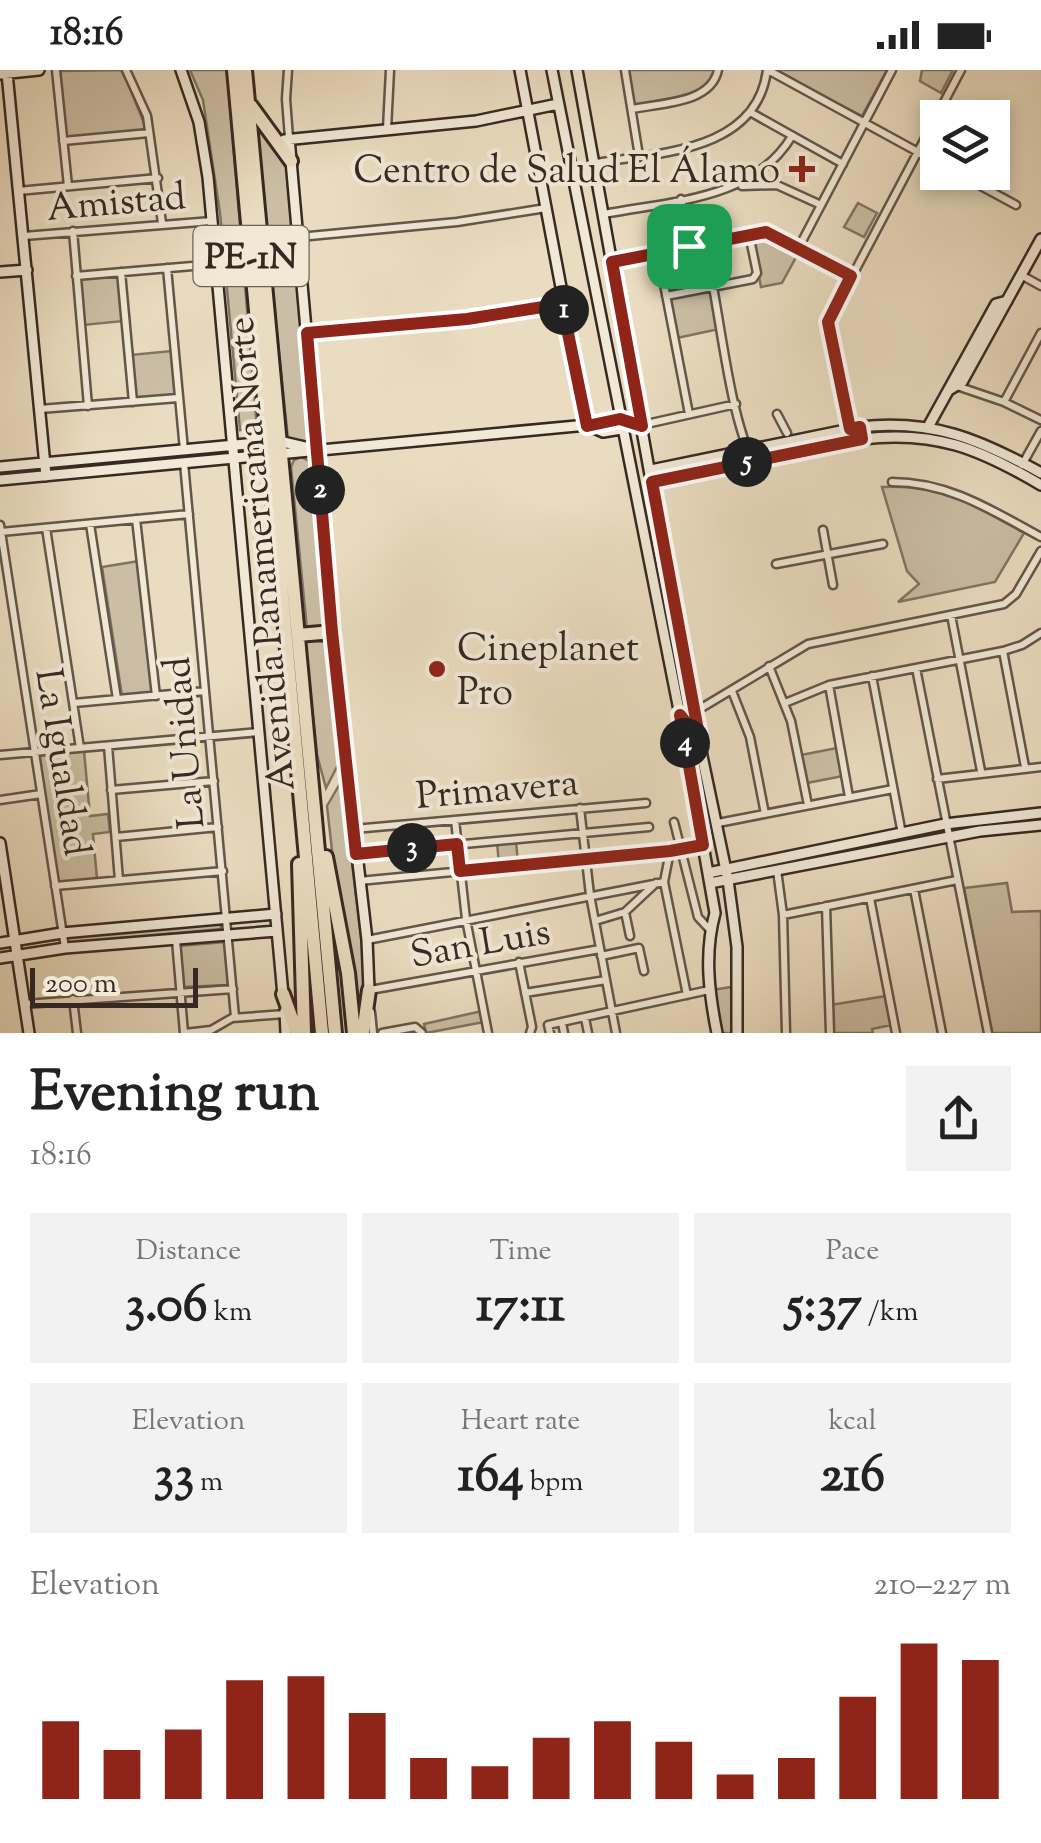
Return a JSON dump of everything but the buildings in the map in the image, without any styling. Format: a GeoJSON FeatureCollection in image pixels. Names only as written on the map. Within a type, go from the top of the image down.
{"type":"FeatureCollection","features":[{"type":"Feature","properties":{"kind":"highway","name":"Avenida Panamericana Norte"},"geometry":{"type":"LineString","coordinates":[[234,70],[309,829],[336,1033]]}},
{"type":"Feature","properties":{"kind":"highway","name":"Avenida Panamericana Norte"},"geometry":{"type":"LineString","coordinates":[[245,70],[274,449],[298,635],[322,1033]]}},
{"type":"Feature","properties":{"kind":"highway"},"geometry":{"type":"LineString","coordinates":[[248,100],[256,118],[284,140],[291,161]]}},
{"type":"Feature","properties":{"kind":"highway"},"geometry":{"type":"LineString","coordinates":[[298,635],[332,632]]}},
{"type":"Feature","properties":{"kind":"highway"},"geometry":{"type":"LineString","coordinates":[[301,1033],[298,916],[309,829]]}},
{"type":"Feature","properties":{"kind":"highway"},"geometry":{"type":"LineString","coordinates":[[309,829],[324,850],[346,958],[354,1033]]}},
{"type":"Feature","properties":{"kind":"highway"},"geometry":{"type":"LineString","coordinates":[[362,1033],[369,990]]}},
{"type":"Feature","properties":{"kind":"highway"},"geometry":{"type":"LineString","coordinates":[[283,994],[301,1033]]}},
{"type":"Feature","properties":{"kind":"main road"},"geometry":{"type":"LineString","coordinates":[[39,70],[4,74],[28,270],[46,476]]}},
{"type":"Feature","properties":{"kind":"main road"},"geometry":{"type":"LineString","coordinates":[[180,70],[199,122],[212,220],[286,1033]]}},
{"type":"Feature","properties":{"kind":"main road"},"geometry":{"type":"LineString","coordinates":[[520,70],[587,426]]}},
{"type":"Feature","properties":{"kind":"main road"},"geometry":{"type":"LineString","coordinates":[[552,70],[680,715],[715,913],[710,930],[709,990],[717,1033]]}},
{"type":"Feature","properties":{"kind":"main road"},"geometry":{"type":"LineString","coordinates":[[577,70],[693,713],[727,874],[737,947],[738,1033]]}},
{"type":"Feature","properties":{"kind":"main road"},"geometry":{"type":"LineString","coordinates":[[284,140],[476,121],[558,104]]}},
{"type":"Feature","properties":{"kind":"main road"},"geometry":{"type":"LineString","coordinates":[[291,161],[332,632],[367,940],[369,990]]}},
{"type":"Feature","properties":{"kind":"main road"},"geometry":{"type":"LineString","coordinates":[[928,427],[953,388],[996,304],[1007,301],[1041,239]]}},
{"type":"Feature","properties":{"kind":"main road"},"geometry":{"type":"LineString","coordinates":[[0,272],[28,270]]}},
{"type":"Feature","properties":{"kind":"main road"},"geometry":{"type":"LineString","coordinates":[[0,466],[234,445],[316,450],[619,423],[642,426]]}},
{"type":"Feature","properties":{"kind":"main road"},"geometry":{"type":"LineString","coordinates":[[651,470],[855,428],[895,424],[970,437],[1041,485]]}},
{"type":"Feature","properties":{"kind":"main road"},"geometry":{"type":"LineString","coordinates":[[855,428],[862,439]]}},
{"type":"Feature","properties":{"kind":"main road"},"geometry":{"type":"LineString","coordinates":[[652,482],[862,439],[913,436],[946,441],[1041,473]]}},
{"type":"Feature","properties":{"kind":"main road"},"geometry":{"type":"LineString","coordinates":[[0,480],[236,459],[274,449]]}},
{"type":"Feature","properties":{"kind":"main road"},"geometry":{"type":"LineString","coordinates":[[692,461],[694,473]]}},
{"type":"Feature","properties":{"kind":"main road"},"geometry":{"type":"LineString","coordinates":[[680,715],[700,741]]}},
{"type":"Feature","properties":{"kind":"main road"},"geometry":{"type":"LineString","coordinates":[[709,878],[946,824],[1041,814]]}},
{"type":"Feature","properties":{"kind":"main road"},"geometry":{"type":"LineString","coordinates":[[727,874],[777,870],[948,836],[1041,825]]}},
{"type":"Feature","properties":{"kind":"main road"},"geometry":{"type":"LineString","coordinates":[[0,845],[4,891],[29,1033]]}},
{"type":"Feature","properties":{"kind":"main road"},"geometry":{"type":"LineString","coordinates":[[0,942],[62,932],[276,914]]}},
{"type":"Feature","properties":{"kind":"main road"},"geometry":{"type":"LineString","coordinates":[[0,958],[65,948],[278,931]]}},
{"type":"Feature","properties":{"kind":"street"},"geometry":{"type":"LineString","coordinates":[[56,70],[68,186]]}},
{"type":"Feature","properties":{"kind":"street"},"geometry":{"type":"LineString","coordinates":[[126,70],[146,116],[162,223]]}},
{"type":"Feature","properties":{"kind":"street"},"geometry":{"type":"LineString","coordinates":[[284,140],[288,70]]}},
{"type":"Feature","properties":{"kind":"street"},"geometry":{"type":"LineString","coordinates":[[387,131],[390,70]]}},
{"type":"Feature","properties":{"kind":"street"},"geometry":{"type":"LineString","coordinates":[[624,70],[639,156]]}},
{"type":"Feature","properties":{"kind":"street"},"geometry":{"type":"LineString","coordinates":[[632,108],[702,93],[716,82],[718,70]]}},
{"type":"Feature","properties":{"kind":"street"},"geometry":{"type":"LineString","coordinates":[[595,163],[715,140],[735,128],[750,112],[762,92],[768,70],[920,154]]}},
{"type":"Feature","properties":{"kind":"street"},"geometry":{"type":"LineString","coordinates":[[799,248],[892,70]]}},
{"type":"Feature","properties":{"kind":"street"},"geometry":{"type":"LineString","coordinates":[[855,428],[828,322],[960,70]]}},
{"type":"Feature","properties":{"kind":"street"},"geometry":{"type":"LineString","coordinates":[[750,112],[843,164]]}},
{"type":"Feature","properties":{"kind":"street"},"geometry":{"type":"LineString","coordinates":[[64,142],[150,133]]}},
{"type":"Feature","properties":{"kind":"street"},"geometry":{"type":"LineString","coordinates":[[777,185],[770,175],[772,164],[792,136]]}},
{"type":"Feature","properties":{"kind":"street"},"geometry":{"type":"LineString","coordinates":[[729,188],[772,164]]}},
{"type":"Feature","properties":{"kind":"street"},"geometry":{"type":"LineString","coordinates":[[18,191],[158,178]]}},
{"type":"Feature","properties":{"kind":"street"},"geometry":{"type":"LineString","coordinates":[[604,214],[752,184],[777,185],[821,206]]}},
{"type":"Feature","properties":{"kind":"street"},"geometry":{"type":"LineString","coordinates":[[989,190],[1016,205]]}},
{"type":"Feature","properties":{"kind":"street"},"geometry":{"type":"LineString","coordinates":[[681,199],[689,246]]}},
{"type":"Feature","properties":{"kind":"street"},"geometry":{"type":"LineString","coordinates":[[299,237],[457,222],[546,208]]}},
{"type":"Feature","properties":{"kind":"street","name":"Amistad"},"geometry":{"type":"LineString","coordinates":[[24,236],[212,220]]}},
{"type":"Feature","properties":{"kind":"street"},"geometry":{"type":"LineString","coordinates":[[73,231],[88,406]]}},
{"type":"Feature","properties":{"kind":"street"},"geometry":{"type":"LineString","coordinates":[[612,262],[749,234],[773,233],[851,276]]}},
{"type":"Feature","properties":{"kind":"street"},"geometry":{"type":"LineString","coordinates":[[666,296],[755,278],[749,234]]}},
{"type":"Feature","properties":{"kind":"street"},"geometry":{"type":"LineString","coordinates":[[658,252],[690,414]]}},
{"type":"Feature","properties":{"kind":"street"},"geometry":{"type":"LineString","coordinates":[[76,276],[216,264]]}},
{"type":"Feature","properties":{"kind":"street"},"geometry":{"type":"LineString","coordinates":[[167,268],[184,450]]}},
{"type":"Feature","properties":{"kind":"street"},"geometry":{"type":"LineString","coordinates":[[121,272],[133,402]]}},
{"type":"Feature","properties":{"kind":"street"},"geometry":{"type":"LineString","coordinates":[[1021,275],[1041,286]]}},
{"type":"Feature","properties":{"kind":"street"},"geometry":{"type":"LineString","coordinates":[[714,286],[736,404],[753,461]]}},
{"type":"Feature","properties":{"kind":"street"},"geometry":{"type":"LineString","coordinates":[[307,333],[467,319],[562,304]]}},
{"type":"Feature","properties":{"kind":"street"},"geometry":{"type":"LineString","coordinates":[[1004,402],[1041,333]]}},
{"type":"Feature","properties":{"kind":"street"},"geometry":{"type":"LineString","coordinates":[[953,388],[1004,402],[1041,420]]}},
{"type":"Feature","properties":{"kind":"street"},"geometry":{"type":"LineString","coordinates":[[40,410],[178,398]]}},
{"type":"Feature","properties":{"kind":"street"},"geometry":{"type":"LineString","coordinates":[[642,426],[736,404]]}},
{"type":"Feature","properties":{"kind":"street"},"geometry":{"type":"LineString","coordinates":[[777,414],[786,433]]}},
{"type":"Feature","properties":{"kind":"street"},"geometry":{"type":"LineString","coordinates":[[1021,468],[1041,430]]}},
{"type":"Feature","properties":{"kind":"street","name":"La Unidad"},"geometry":{"type":"LineString","coordinates":[[184,463],[235,1017]]}},
{"type":"Feature","properties":{"kind":"street"},"geometry":{"type":"LineString","coordinates":[[892,482],[923,483],[948,490],[1041,537]]}},
{"type":"Feature","properties":{"kind":"street"},"geometry":{"type":"LineString","coordinates":[[0,529],[189,514]]}},
{"type":"Feature","properties":{"kind":"street"},"geometry":{"type":"LineString","coordinates":[[136,520],[156,696]]}},
{"type":"Feature","properties":{"kind":"street"},"geometry":{"type":"LineString","coordinates":[[90,524],[117,698]]}},
{"type":"Feature","properties":{"kind":"street"},"geometry":{"type":"LineString","coordinates":[[46,528],[80,748]]}},
{"type":"Feature","properties":{"kind":"street","name":"La Igualdad"},"geometry":{"type":"LineString","coordinates":[[0,529],[65,948]]}},
{"type":"Feature","properties":{"kind":"street"},"geometry":{"type":"LineString","coordinates":[[824,530],[832,585]]}},
{"type":"Feature","properties":{"kind":"street"},"geometry":{"type":"LineString","coordinates":[[776,564],[883,544]]}},
{"type":"Feature","properties":{"kind":"street"},"geometry":{"type":"LineString","coordinates":[[693,713],[790,652],[816,642],[951,616],[1010,600],[1041,551]]}},
{"type":"Feature","properties":{"kind":"street"},"geometry":{"type":"LineString","coordinates":[[951,616],[982,771]]}},
{"type":"Feature","properties":{"kind":"street"},"geometry":{"type":"LineString","coordinates":[[785,703],[829,685],[1002,651],[1041,633]]}},
{"type":"Feature","properties":{"kind":"street"},"geometry":{"type":"LineString","coordinates":[[1002,651],[1025,768]]}},
{"type":"Feature","properties":{"kind":"street"},"geometry":{"type":"LineString","coordinates":[[769,666],[785,703],[808,805]]}},
{"type":"Feature","properties":{"kind":"street"},"geometry":{"type":"LineString","coordinates":[[916,668],[988,1033]]}},
{"type":"Feature","properties":{"kind":"street"},"geometry":{"type":"LineString","coordinates":[[872,676],[902,834]]}},
{"type":"Feature","properties":{"kind":"street"},"geometry":{"type":"LineString","coordinates":[[829,685],[850,797]]}},
{"type":"Feature","properties":{"kind":"street"},"geometry":{"type":"LineString","coordinates":[[74,703],[206,691]]}},
{"type":"Feature","properties":{"kind":"street"},"geometry":{"type":"LineString","coordinates":[[732,691],[750,737],[765,814]]}},
{"type":"Feature","properties":{"kind":"street"},"geometry":{"type":"LineString","coordinates":[[0,755],[260,732]]}},
{"type":"Feature","properties":{"kind":"street"},"geometry":{"type":"LineString","coordinates":[[108,746],[119,880]]}},
{"type":"Feature","properties":{"kind":"street"},"geometry":{"type":"LineString","coordinates":[[937,779],[1041,767]]}},
{"type":"Feature","properties":{"kind":"street"},"geometry":{"type":"LineString","coordinates":[[112,790],[214,781]]}},
{"type":"Feature","properties":{"kind":"street"},"geometry":{"type":"LineString","coordinates":[[718,823],[893,789]]}},
{"type":"Feature","properties":{"kind":"street"},"geometry":{"type":"LineString","coordinates":[[0,800],[41,794]]}},
{"type":"Feature","properties":{"kind":"street","name":"Primavera"},"geometry":{"type":"LineString","coordinates":[[353,829],[646,802]]}},
{"type":"Feature","properties":{"kind":"street"},"geometry":{"type":"LineString","coordinates":[[580,808],[584,859],[616,1033]]}},
{"type":"Feature","properties":{"kind":"street"},"geometry":{"type":"LineString","coordinates":[[455,820],[466,919],[488,1033]]}},
{"type":"Feature","properties":{"kind":"street"},"geometry":{"type":"LineString","coordinates":[[674,822],[698,917],[710,930]]}},
{"type":"Feature","properties":{"kind":"street"},"geometry":{"type":"LineString","coordinates":[[116,837],[218,827]]}},
{"type":"Feature","properties":{"kind":"street"},"geometry":{"type":"LineString","coordinates":[[356,854],[649,827]]}},
{"type":"Feature","properties":{"kind":"street"},"geometry":{"type":"LineString","coordinates":[[359,881],[703,845]]}},
{"type":"Feature","properties":{"kind":"street"},"geometry":{"type":"LineString","coordinates":[[670,851],[660,882],[687,995]]}},
{"type":"Feature","properties":{"kind":"street"},"geometry":{"type":"LineString","coordinates":[[777,870],[786,1033]]}},
{"type":"Feature","properties":{"kind":"street"},"geometry":{"type":"LineString","coordinates":[[55,886],[223,871]]}},
{"type":"Feature","properties":{"kind":"street"},"geometry":{"type":"LineString","coordinates":[[782,915],[958,880]]}},
{"type":"Feature","properties":{"kind":"street"},"geometry":{"type":"LineString","coordinates":[[367,940],[660,882]]}},
{"type":"Feature","properties":{"kind":"street","name":"San Luis"},"geometry":{"type":"LineString","coordinates":[[595,921],[624,912],[660,882]]}},
{"type":"Feature","properties":{"kind":"street"},"geometry":{"type":"LineString","coordinates":[[914,889],[942,1033]]}},
{"type":"Feature","properties":{"kind":"street"},"geometry":{"type":"LineString","coordinates":[[870,898],[896,1033]]}},
{"type":"Feature","properties":{"kind":"street"},"geometry":{"type":"LineString","coordinates":[[826,906],[830,1033]]}},
{"type":"Feature","properties":{"kind":"street"},"geometry":{"type":"LineString","coordinates":[[624,912],[630,936]]}},
{"type":"Feature","properties":{"kind":"street"},"geometry":{"type":"LineString","coordinates":[[176,939],[184,1033],[202,1032],[235,1017],[285,1014]]}},
{"type":"Feature","properties":{"kind":"street","name":"San Luis"},"geometry":{"type":"LineString","coordinates":[[369,990],[520,962],[639,948],[644,971]]}},
{"type":"Feature","properties":{"kind":"street"},"geometry":{"type":"LineString","coordinates":[[520,962],[530,1033]]}},
{"type":"Feature","properties":{"kind":"street"},"geometry":{"type":"LineString","coordinates":[[525,994],[606,980]]}},
{"type":"Feature","properties":{"kind":"street"},"geometry":{"type":"LineString","coordinates":[[24,1004],[233,989]]}},
{"type":"Feature","properties":{"kind":"street"},"geometry":{"type":"LineString","coordinates":[[369,990],[373,1033]]}},
{"type":"Feature","properties":{"kind":"street"},"geometry":{"type":"LineString","coordinates":[[549,1029],[709,990]]}},
{"type":"Feature","properties":{"kind":"street"},"geometry":{"type":"LineString","coordinates":[[73,998],[78,1033]]}},
{"type":"Feature","properties":{"kind":"street"},"geometry":{"type":"LineString","coordinates":[[585,1018],[588,1033]]}},
{"type":"Feature","properties":{"kind":"street"},"geometry":{"type":"LineString","coordinates":[[562,1023],[564,1033]]}},
{"type":"Feature","properties":{"kind":"street"},"geometry":{"type":"LineString","coordinates":[[382,1033],[416,1027],[422,1033]]}},
{"type":"Feature","properties":{"kind":"shaded area"},"geometry":{"type":"Polygon","coordinates":[[[123,70],[147,131],[66,138],[60,71],[123,70]]]}},
{"type":"Feature","properties":{"kind":"shaded area"},"geometry":{"type":"Polygon","coordinates":[[[190,70],[227,70],[257,428],[240,430],[220,213],[203,100],[190,70]]]}},
{"type":"Feature","properties":{"kind":"shaded area"},"geometry":{"type":"Polygon","coordinates":[[[627,70],[716,70],[714,81],[692,94],[633,106],[627,70]]]}},
{"type":"Feature","properties":{"kind":"shaded area"},"geometry":{"type":"Polygon","coordinates":[[[773,70],[887,70],[862,116],[773,70]]]}},
{"type":"Feature","properties":{"kind":"shaded area"},"geometry":{"type":"Polygon","coordinates":[[[922,70],[953,70],[941,93],[920,81],[922,70]]]}},
{"type":"Feature","properties":{"kind":"shaded area"},"geometry":{"type":"Polygon","coordinates":[[[255,125],[286,162],[312,442],[288,439],[255,125]]]}},
{"type":"Feature","properties":{"kind":"shaded area"},"geometry":{"type":"Polygon","coordinates":[[[858,203],[877,213],[864,237],[844,227],[858,203]]]}},
{"type":"Feature","properties":{"kind":"shaded area"},"geometry":{"type":"Polygon","coordinates":[[[766,233],[800,250],[782,283],[761,287],[751,236],[766,233]]]}},
{"type":"Feature","properties":{"kind":"shaded area"},"geometry":{"type":"Polygon","coordinates":[[[119,274],[124,321],[83,325],[78,278],[119,274]]]}},
{"type":"Feature","properties":{"kind":"shaded area"},"geometry":{"type":"Polygon","coordinates":[[[711,290],[719,329],[677,338],[669,298],[711,290]]]}},
{"type":"Feature","properties":{"kind":"shaded area"},"geometry":{"type":"Polygon","coordinates":[[[171,351],[175,396],[135,400],[130,355],[171,351]]]}},
{"type":"Feature","properties":{"kind":"shaded area"},"geometry":{"type":"Polygon","coordinates":[[[225,449],[226,454],[53,470],[52,465],[225,449]]]}},
{"type":"Feature","properties":{"kind":"shaded area"},"geometry":{"type":"Polygon","coordinates":[[[301,457],[313,463],[328,628],[307,629],[291,467],[301,457]]]}},
{"type":"Feature","properties":{"kind":"shaded area"},"geometry":{"type":"Polygon","coordinates":[[[882,487],[922,489],[957,498],[1024,533],[995,582],[898,602],[919,584],[907,571],[882,487]]]}},
{"type":"Feature","properties":{"kind":"shaded area"},"geometry":{"type":"Polygon","coordinates":[[[139,561],[152,693],[122,696],[102,567],[139,561]]]}},
{"type":"Feature","properties":{"kind":"shaded area"},"geometry":{"type":"Polygon","coordinates":[[[305,639],[329,643],[340,761],[326,788],[317,755],[305,639]]]}},
{"type":"Feature","properties":{"kind":"shaded area"},"geometry":{"type":"Polygon","coordinates":[[[837,748],[843,776],[807,783],[801,755],[837,748]]]}},
{"type":"Feature","properties":{"kind":"shaded area"},"geometry":{"type":"Polygon","coordinates":[[[84,751],[90,816],[108,814],[110,832],[93,834],[97,879],[59,883],[37,755],[84,751]]]}},
{"type":"Feature","properties":{"kind":"shaded area"},"geometry":{"type":"Polygon","coordinates":[[[342,780],[366,978],[361,1032],[336,886],[327,806],[342,780]]]}},
{"type":"Feature","properties":{"kind":"shaded area"},"geometry":{"type":"Polygon","coordinates":[[[516,841],[518,864],[499,865],[497,842],[516,841]]]}},
{"type":"Feature","properties":{"kind":"shaded area"},"geometry":{"type":"Polygon","coordinates":[[[1007,883],[1012,912],[1041,911],[1041,1033],[992,1033],[964,888],[1007,883]]]}},
{"type":"Feature","properties":{"kind":"shaded area"},"geometry":{"type":"Polygon","coordinates":[[[220,922],[221,929],[66,943],[66,936],[220,922]]]}},
{"type":"Feature","properties":{"kind":"shaded area"},"geometry":{"type":"Polygon","coordinates":[[[225,942],[228,985],[183,987],[179,946],[225,942]]]}},
{"type":"Feature","properties":{"kind":"shaded area"},"geometry":{"type":"Polygon","coordinates":[[[731,987],[734,1033],[719,1033],[712,990],[731,987]]]}},
{"type":"Feature","properties":{"kind":"shaded area"},"geometry":{"type":"Polygon","coordinates":[[[886,996],[891,1025],[872,1029],[873,1033],[832,1033],[830,1005],[886,996]]]}},
{"type":"Feature","properties":{"kind":"shaded area"},"geometry":{"type":"Polygon","coordinates":[[[482,1011],[484,1022],[426,1033],[424,1024],[482,1011]]]}},
{"type":"Feature","properties":{"kind":"place","name":"Centro de Salud El Álamo"},"geometry":{"type":"Point","coordinates":[802,169]}},
{"type":"Feature","properties":{"kind":"place","name":"Cineplanet Pro"},"geometry":{"type":"Point","coordinates":[437,669]}},
{"type":"Feature","properties":{"kind":"route"},"geometry":{"type":"LineString","coordinates":[[773,233],[851,276],[828,322],[850,429],[860,427],[862,439],[652,482],[700,741],[680,715],[703,845],[460,871],[457,844],[356,854],[332,632],[307,333],[467,319],[562,304],[587,426],[620,419],[642,426],[612,262],[689,246],[773,233]]}}]}
